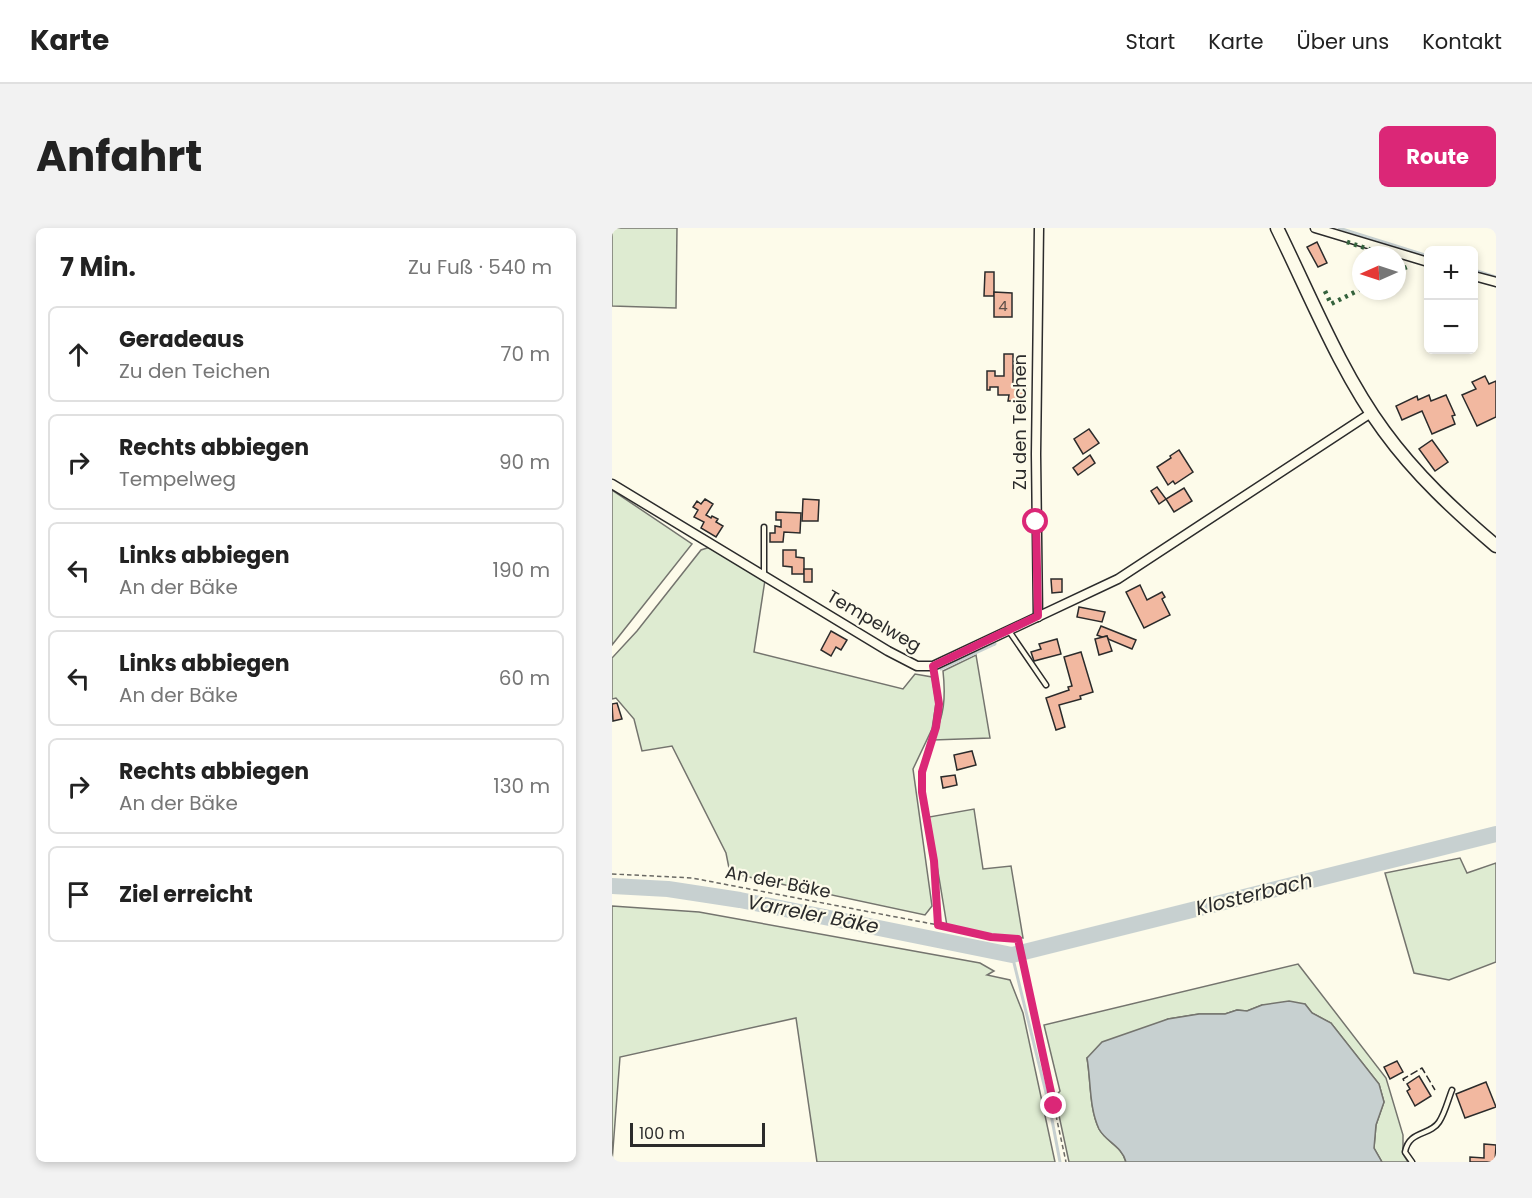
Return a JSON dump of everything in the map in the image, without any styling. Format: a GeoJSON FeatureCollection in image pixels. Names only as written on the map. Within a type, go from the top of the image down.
{"type":"FeatureCollection","features":[{"type":"Feature","properties":{"kind":"main road"},"geometry":{"type":"LineString","coordinates":[[1277,228],[1329,335],[1371,413],[1418,473],[1496,546]]}},
{"type":"Feature","properties":{"kind":"street","name":"Zu den Teichen"},"geometry":{"type":"LineString","coordinates":[[1038,616],[1036,444],[1039,228]]}},
{"type":"Feature","properties":{"kind":"street"},"geometry":{"type":"LineString","coordinates":[[1315,228],[1424,261]]}},
{"type":"Feature","properties":{"kind":"street"},"geometry":{"type":"LineString","coordinates":[[1478,277],[1496,282]]}},
{"type":"Feature","properties":{"kind":"street","name":"Tempelweg"},"geometry":{"type":"LineString","coordinates":[[612,484],[888,651],[917,666],[933,666],[1118,579],[1371,413]]}},
{"type":"Feature","properties":{"kind":"lane"},"geometry":{"type":"LineString","coordinates":[[764,527],[764,576]]}},
{"type":"Feature","properties":{"kind":"lane"},"geometry":{"type":"LineString","coordinates":[[1009,630],[1046,685]]}},
{"type":"Feature","properties":{"kind":"lane"},"geometry":{"type":"LineString","coordinates":[[1412,1162],[1405,1152],[1406,1144],[1410,1139],[1439,1124],[1452,1090]]}},
{"type":"Feature","properties":{"kind":"path"},"geometry":{"type":"LineString","coordinates":[[933,666],[939,704],[936,727],[922,772],[922,792],[934,861],[938,925]]}},
{"type":"Feature","properties":{"kind":"path","name":"An der Bäke"},"geometry":{"type":"LineString","coordinates":[[612,874],[692,878],[991,937],[1018,939],[1066,1162]]}},
{"type":"Feature","properties":{"kind":"green space"},"geometry":{"type":"Polygon","coordinates":[[[612,228],[677,228],[676,308],[612,306],[612,228]]]}},
{"type":"Feature","properties":{"kind":"green space"},"geometry":{"type":"Polygon","coordinates":[[[612,490],[692,544],[612,645],[612,490]]]}},
{"type":"Feature","properties":{"kind":"green space"},"geometry":{"type":"Polygon","coordinates":[[[710,547],[765,580],[754,652],[903,689],[915,674],[932,677],[936,703],[932,729],[913,769],[932,906],[925,915],[730,873],[726,853],[672,746],[642,751],[634,719],[616,698],[612,699],[612,658],[637,631],[701,550],[710,547]]]}},
{"type":"Feature","properties":{"kind":"green space"},"geometry":{"type":"Polygon","coordinates":[[[976,655],[990,738],[933,740],[943,707],[943,671],[976,655]]]}},
{"type":"Feature","properties":{"kind":"green space"},"geometry":{"type":"Polygon","coordinates":[[[974,809],[983,869],[1011,866],[1023,938],[991,936],[947,926],[929,817],[974,809]]]}},
{"type":"Feature","properties":{"kind":"green space"},"geometry":{"type":"Polygon","coordinates":[[[1460,858],[1467,873],[1496,863],[1496,962],[1449,980],[1414,973],[1385,873],[1460,858]]]}},
{"type":"Feature","properties":{"kind":"green space"},"geometry":{"type":"Polygon","coordinates":[[[612,906],[699,912],[980,963],[994,971],[987,975],[1010,980],[1023,1013],[1055,1162],[817,1162],[796,1018],[620,1057],[612,1162],[612,906]]]}},
{"type":"Feature","properties":{"kind":"green space"},"geometry":{"type":"Polygon","coordinates":[[[1298,964],[1386,1078],[1403,1135],[1403,1154],[1408,1162],[1382,1162],[1374,1148],[1376,1125],[1384,1102],[1379,1084],[1331,1023],[1312,1013],[1305,1004],[1262,1005],[1247,1011],[1237,1010],[1225,1014],[1199,1014],[1168,1019],[1087,1058],[1092,1103],[1099,1129],[1121,1152],[1126,1162],[1069,1162],[1055,1097],[1060,1091],[1044,1025],[1298,964]]]}},
{"type":"Feature","properties":{"kind":"shaded area"},"geometry":{"type":"Polygon","coordinates":[[[1289,1001],[1305,1004],[1312,1013],[1331,1023],[1379,1084],[1384,1102],[1376,1125],[1374,1148],[1382,1162],[1126,1162],[1121,1152],[1099,1129],[1093,1112],[1087,1058],[1102,1042],[1168,1019],[1199,1014],[1225,1014],[1237,1010],[1247,1011],[1262,1005],[1289,1001]]]}},
{"type":"Feature","properties":{"kind":"building"},"geometry":{"type":"Polygon","coordinates":[[[1317,242],[1327,263],[1318,267],[1307,247],[1317,242]]]}},
{"type":"Feature","properties":{"kind":"building"},"geometry":{"type":"Polygon","coordinates":[[[985,272],[994,272],[994,296],[984,296],[985,272]]]}},
{"type":"Feature","properties":{"kind":"building"},"geometry":{"type":"Polygon","coordinates":[[[994,292],[1012,293],[1012,317],[994,317],[994,292]]]}},
{"type":"Feature","properties":{"kind":"building"},"geometry":{"type":"Polygon","coordinates":[[[1004,354],[1013,354],[1013,385],[1026,385],[1025,401],[1008,401],[1009,395],[998,395],[998,387],[990,387],[990,390],[987,390],[987,371],[995,371],[995,376],[1004,376],[1004,354]]]}},
{"type":"Feature","properties":{"kind":"building"},"geometry":{"type":"Polygon","coordinates":[[[1485,376],[1489,384],[1496,381],[1496,417],[1477,426],[1462,395],[1476,389],[1472,382],[1485,376]]]}},
{"type":"Feature","properties":{"kind":"building"},"geometry":{"type":"Polygon","coordinates":[[[1429,395],[1431,401],[1446,395],[1455,415],[1452,416],[1455,424],[1432,434],[1422,411],[1402,420],[1396,406],[1417,396],[1418,400],[1429,395]]]}},
{"type":"Feature","properties":{"kind":"building"},"geometry":{"type":"Polygon","coordinates":[[[1089,429],[1099,443],[1083,454],[1074,439],[1089,429]]]}},
{"type":"Feature","properties":{"kind":"building"},"geometry":{"type":"Polygon","coordinates":[[[1432,440],[1448,462],[1435,471],[1419,449],[1432,440]]]}},
{"type":"Feature","properties":{"kind":"building"},"geometry":{"type":"Polygon","coordinates":[[[1179,450],[1193,472],[1175,484],[1173,481],[1168,485],[1157,467],[1179,450]]]}},
{"type":"Feature","properties":{"kind":"building"},"geometry":{"type":"Polygon","coordinates":[[[1090,455],[1095,463],[1078,475],[1073,468],[1090,455]]]}},
{"type":"Feature","properties":{"kind":"building"},"geometry":{"type":"Polygon","coordinates":[[[1157,487],[1166,499],[1159,504],[1151,491],[1157,487]]]}},
{"type":"Feature","properties":{"kind":"building"},"geometry":{"type":"Polygon","coordinates":[[[1184,488],[1192,501],[1174,512],[1166,499],[1184,488]]]}},
{"type":"Feature","properties":{"kind":"building"},"geometry":{"type":"Polygon","coordinates":[[[705,499],[713,504],[706,515],[718,519],[716,522],[723,526],[716,537],[701,528],[704,522],[694,517],[698,510],[693,507],[697,501],[701,504],[705,499]]]}},
{"type":"Feature","properties":{"kind":"building"},"geometry":{"type":"Polygon","coordinates":[[[803,499],[819,500],[818,521],[802,521],[803,499]]]}},
{"type":"Feature","properties":{"kind":"building"},"geometry":{"type":"Polygon","coordinates":[[[776,512],[801,513],[800,533],[784,532],[783,542],[770,542],[770,533],[775,533],[775,526],[781,527],[781,520],[776,520],[776,512]]]}},
{"type":"Feature","properties":{"kind":"building"},"geometry":{"type":"Polygon","coordinates":[[[783,550],[796,550],[796,557],[804,558],[804,574],[792,574],[792,567],[783,566],[783,550]]]}},
{"type":"Feature","properties":{"kind":"building"},"geometry":{"type":"Polygon","coordinates":[[[804,569],[812,569],[812,582],[804,582],[804,569]]]}},
{"type":"Feature","properties":{"kind":"building"},"geometry":{"type":"Polygon","coordinates":[[[1051,579],[1062,579],[1062,592],[1052,593],[1051,579]]]}},
{"type":"Feature","properties":{"kind":"building"},"geometry":{"type":"Polygon","coordinates":[[[1140,585],[1147,600],[1162,592],[1165,597],[1162,599],[1170,615],[1144,628],[1126,592],[1140,585]]]}},
{"type":"Feature","properties":{"kind":"building"},"geometry":{"type":"Polygon","coordinates":[[[1079,607],[1105,612],[1102,622],[1077,617],[1079,607]]]}},
{"type":"Feature","properties":{"kind":"building"},"geometry":{"type":"Polygon","coordinates":[[[1101,626],[1136,640],[1132,649],[1108,639],[1107,636],[1097,635],[1101,626]]]}},
{"type":"Feature","properties":{"kind":"building"},"geometry":{"type":"Polygon","coordinates":[[[831,631],[847,640],[841,650],[836,647],[831,656],[821,650],[831,631]]]}},
{"type":"Feature","properties":{"kind":"building"},"geometry":{"type":"Polygon","coordinates":[[[1107,636],[1112,651],[1099,655],[1095,639],[1107,636]]]}},
{"type":"Feature","properties":{"kind":"building"},"geometry":{"type":"Polygon","coordinates":[[[1057,639],[1061,654],[1034,661],[1031,652],[1041,649],[1039,644],[1057,639]]]}},
{"type":"Feature","properties":{"kind":"building"},"geometry":{"type":"Polygon","coordinates":[[[1081,652],[1093,692],[1080,696],[1081,699],[1059,705],[1065,727],[1056,730],[1046,698],[1069,690],[1068,687],[1072,686],[1064,657],[1081,652]]]}},
{"type":"Feature","properties":{"kind":"building"},"geometry":{"type":"Polygon","coordinates":[[[617,703],[622,719],[613,721],[612,704],[617,703]]]}},
{"type":"Feature","properties":{"kind":"building"},"geometry":{"type":"Polygon","coordinates":[[[972,751],[976,765],[957,770],[954,755],[972,751]]]}},
{"type":"Feature","properties":{"kind":"building"},"geometry":{"type":"Polygon","coordinates":[[[955,775],[957,785],[943,788],[941,777],[955,775]]]}},
{"type":"Feature","properties":{"kind":"building"},"geometry":{"type":"Polygon","coordinates":[[[1397,1061],[1403,1072],[1390,1079],[1384,1067],[1397,1061]]]}},
{"type":"Feature","properties":{"kind":"building"},"geometry":{"type":"Polygon","coordinates":[[[1419,1076],[1431,1096],[1415,1106],[1407,1091],[1410,1089],[1407,1084],[1419,1076]]]}},
{"type":"Feature","properties":{"kind":"building"},"geometry":{"type":"Polygon","coordinates":[[[1486,1082],[1496,1107],[1465,1118],[1456,1094],[1486,1082]]]}},
{"type":"Feature","properties":{"kind":"building"},"geometry":{"type":"Polygon","coordinates":[[[1484,1144],[1496,1145],[1495,1162],[1470,1162],[1470,1157],[1484,1158],[1484,1144]]]}},
{"type":"Feature","properties":{"kind":"waterway"},"geometry":{"type":"LineString","coordinates":[[1339,228],[1424,255]]}},
{"type":"Feature","properties":{"kind":"waterway"},"geometry":{"type":"LineString","coordinates":[[1478,271],[1496,277]]}},
{"type":"Feature","properties":{"kind":"waterway"},"geometry":{"type":"LineString","coordinates":[[941,669],[995,644]]}},
{"type":"Feature","properties":{"kind":"waterway","name":"Klosterbach"},"geometry":{"type":"LineString","coordinates":[[612,886],[668,889],[740,900],[1012,955],[1496,834]]}},
{"type":"Feature","properties":{"kind":"waterway"},"geometry":{"type":"LineString","coordinates":[[1012,955],[1050,1109],[1060,1162]]}},
{"type":"Feature","properties":{"kind":"hedge"},"geometry":{"type":"LineString","coordinates":[[1347,242],[1359,246]]}},
{"type":"Feature","properties":{"kind":"hedge"},"geometry":{"type":"LineString","coordinates":[[1325,291],[1331,304],[1352,294]]}},
{"type":"Feature","properties":{"kind":"fence"},"geometry":{"type":"LineString","coordinates":[[1404,1081],[1403,1079],[1422,1068],[1435,1090]]}},
{"type":"Feature","properties":{"kind":"route"},"geometry":{"type":"LineString","coordinates":[[1036,522],[1038,616],[933,666],[939,704],[936,727],[924,763],[921,782],[934,861],[938,925],[991,937],[1018,939],[1054,1106]]}},
{"type":"Feature","properties":{"kind":"water label","name":"Varreler Bäke"},"geometry":{"type":"Point","coordinates":[813,914]}}]}
